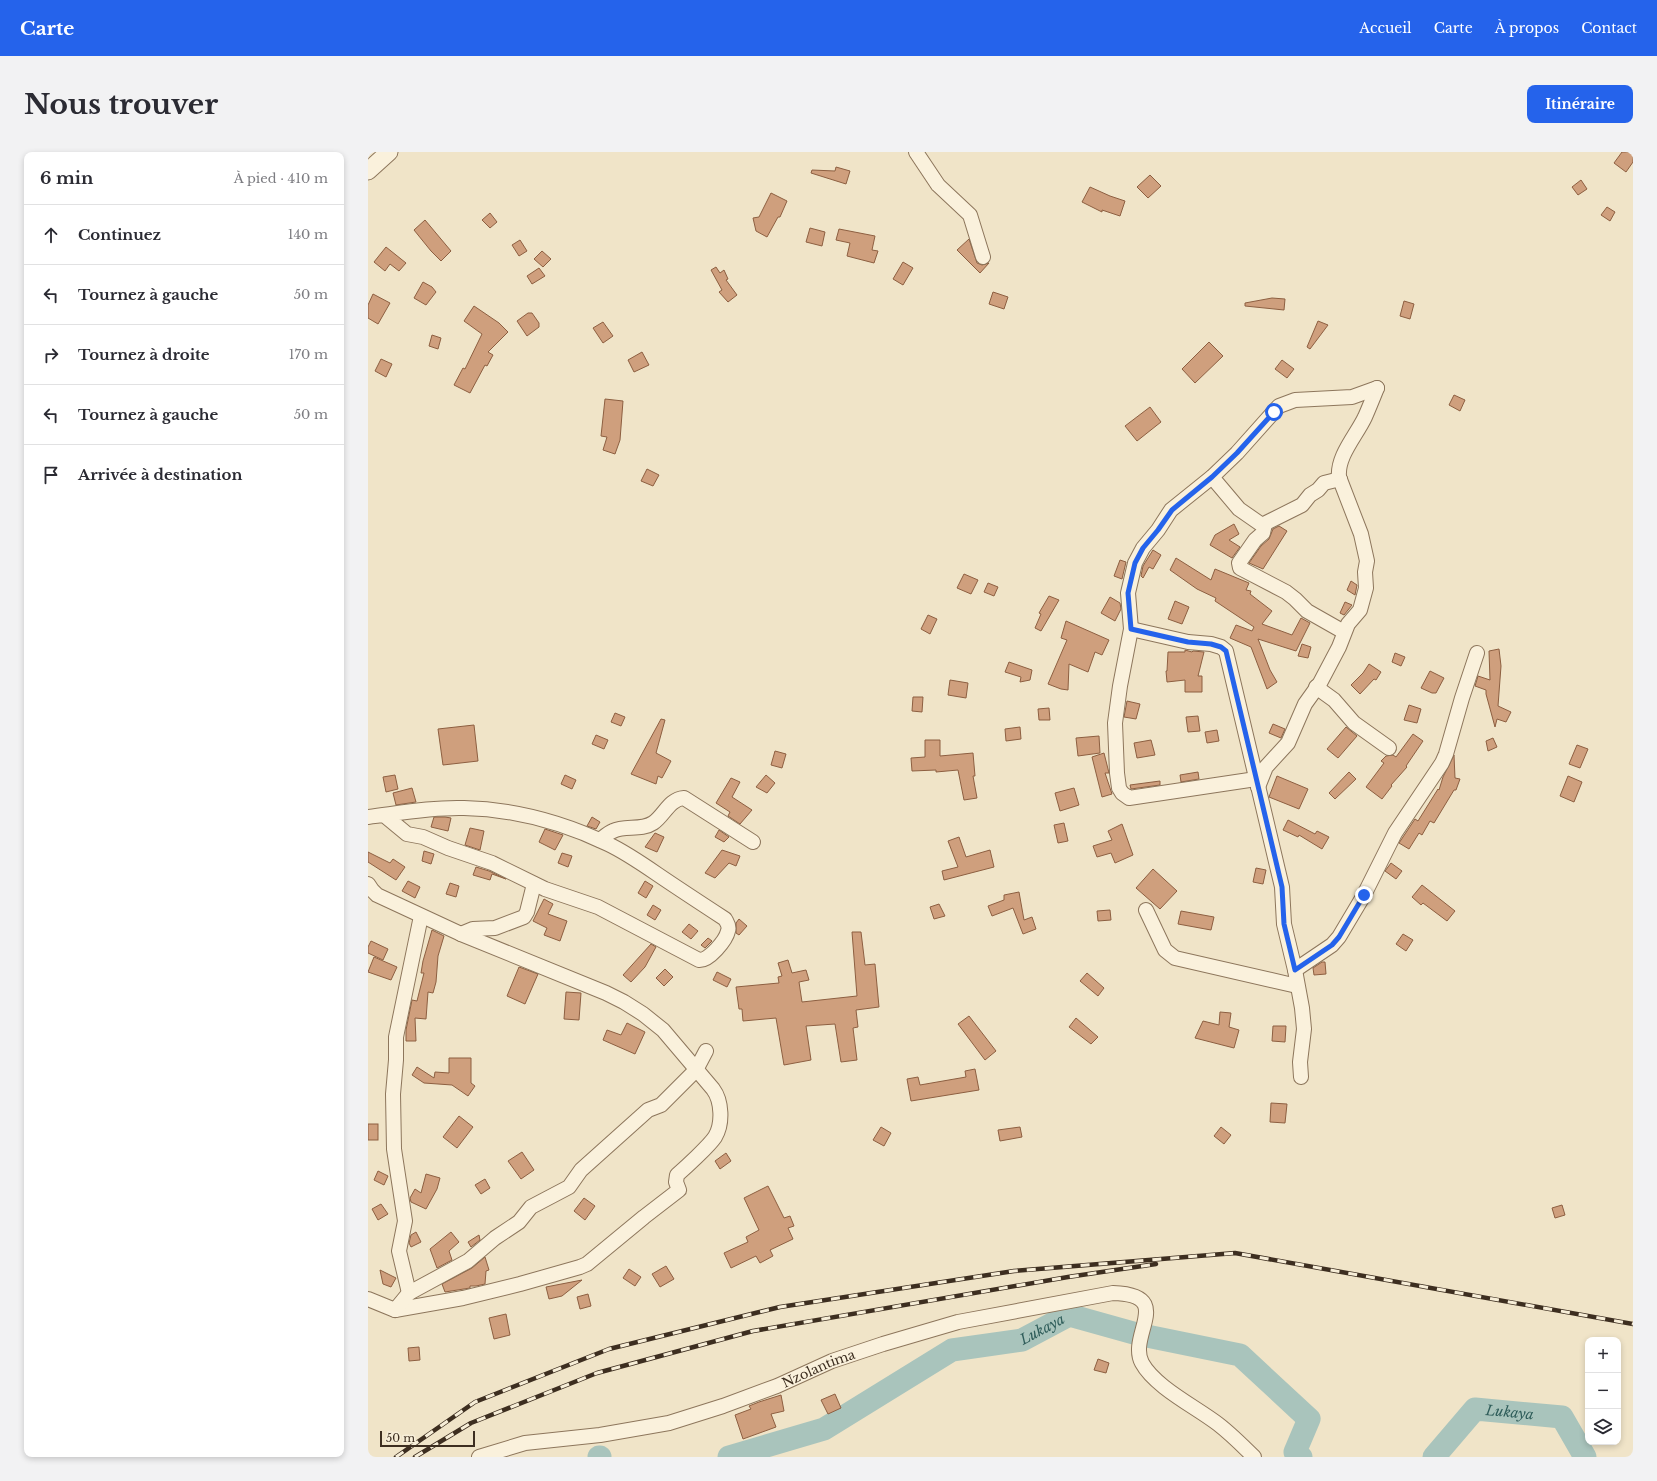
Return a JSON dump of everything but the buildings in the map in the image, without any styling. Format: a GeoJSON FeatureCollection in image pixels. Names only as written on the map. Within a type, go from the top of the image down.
{"type":"FeatureCollection","features":[{"type":"Feature","properties":{"kind":"street"},"geometry":{"type":"LineString","coordinates":[[368,171],[389,152]]}},
{"type":"Feature","properties":{"kind":"street"},"geometry":{"type":"LineString","coordinates":[[916,152],[938,185],[970,215],[983,257]]}},
{"type":"Feature","properties":{"kind":"street"},"geometry":{"type":"LineString","coordinates":[[1377,388],[1364,418],[1338,469],[1340,479],[1361,534],[1367,561],[1365,576],[1366,588],[1360,610],[1348,624],[1339,647],[1316,688],[1305,704],[1288,743],[1266,767],[1257,783],[1129,798],[1122,793],[1119,788],[1115,724],[1120,686],[1131,629],[1128,593],[1135,563],[1143,548],[1172,510],[1212,477],[1237,453],[1279,406],[1295,400],[1352,397],[1377,388]]}},
{"type":"Feature","properties":{"kind":"street"},"geometry":{"type":"LineString","coordinates":[[1212,477],[1239,509],[1257,523],[1262,525],[1273,518],[1302,505],[1310,495],[1318,490],[1324,483],[1340,479]]}},
{"type":"Feature","properties":{"kind":"street"},"geometry":{"type":"LineString","coordinates":[[1265,524],[1263,533],[1255,540],[1239,563],[1240,568],[1286,592],[1307,611],[1344,632]]}},
{"type":"Feature","properties":{"kind":"street"},"geometry":{"type":"LineString","coordinates":[[1131,629],[1188,642],[1211,644],[1224,648],[1226,651],[1282,887],[1284,924],[1302,1008],[1304,1029],[1300,1062],[1301,1077]]}},
{"type":"Feature","properties":{"kind":"street"},"geometry":{"type":"LineString","coordinates":[[1295,970],[1332,945],[1339,937],[1364,895],[1395,833],[1442,763],[1477,653]]}},
{"type":"Feature","properties":{"kind":"street"},"geometry":{"type":"LineString","coordinates":[[1316,688],[1334,700],[1354,723],[1367,734],[1389,748]]}},
{"type":"Feature","properties":{"kind":"street"},"geometry":{"type":"LineString","coordinates":[[600,840],[613,831],[646,826],[654,823],[672,803],[679,798],[684,798],[753,842]]}},
{"type":"Feature","properties":{"kind":"street"},"geometry":{"type":"LineString","coordinates":[[368,817],[384,815],[425,810],[464,808],[500,811],[544,821],[582,832],[638,861],[725,919],[728,924],[728,932],[712,954],[705,960],[699,960],[609,912],[534,884],[492,864],[423,837],[407,834],[384,815]]}},
{"type":"Feature","properties":{"kind":"street"},"geometry":{"type":"LineString","coordinates":[[368,884],[377,895],[421,916],[461,934],[606,993],[644,1014],[663,1030],[715,1091],[721,1116],[715,1137],[677,1175],[676,1182],[679,1190],[587,1264],[520,1284],[463,1298],[395,1310],[368,1299]]}},
{"type":"Feature","properties":{"kind":"street"},"geometry":{"type":"LineString","coordinates":[[461,934],[473,930],[495,928],[524,916],[527,912],[534,884]]}},
{"type":"Feature","properties":{"kind":"street"},"geometry":{"type":"LineString","coordinates":[[1146,910],[1165,950],[1175,958],[1297,986]]}},
{"type":"Feature","properties":{"kind":"street"},"geometry":{"type":"LineString","coordinates":[[409,1293],[399,1251],[405,1221],[394,1149],[393,1094],[396,1060],[396,1037],[421,916]]}},
{"type":"Feature","properties":{"kind":"street"},"geometry":{"type":"LineString","coordinates":[[395,1310],[409,1293],[465,1262],[495,1238],[519,1222],[530,1207],[569,1188],[581,1170],[648,1110],[660,1105],[696,1070],[706,1051]]}},
{"type":"Feature","properties":{"kind":"street","name":"Nzolantima"},"geometry":{"type":"LineString","coordinates":[[479,1457],[531,1441],[600,1435],[669,1423],[723,1406],[777,1386],[839,1358],[883,1344],[963,1321],[1114,1293],[1125,1293],[1139,1298],[1146,1306],[1146,1318],[1140,1337],[1139,1355],[1148,1372],[1163,1386],[1219,1424],[1254,1457]]}},
{"type":"Feature","properties":{"kind":"waterway","name":"Lukaya"},"geometry":{"type":"LineString","coordinates":[[729,1457],[824,1429],[952,1350],[1022,1340],[1069,1315],[1137,1334],[1240,1355],[1309,1419],[1295,1452],[1301,1457]]}},
{"type":"Feature","properties":{"kind":"waterway","name":"Lukaya"},"geometry":{"type":"LineString","coordinates":[[1434,1457],[1475,1409],[1562,1417],[1585,1457]]}},
{"type":"Feature","properties":{"kind":"railway"},"geometry":{"type":"LineString","coordinates":[[396,1457],[475,1402],[609,1349],[780,1307],[1014,1271],[1235,1253],[1633,1324]]}},
{"type":"Feature","properties":{"kind":"railway"},"geometry":{"type":"LineString","coordinates":[[415,1457],[471,1423],[597,1373],[753,1331],[1068,1277],[1156,1264]]}},
{"type":"Feature","properties":{"kind":"route"},"geometry":{"type":"LineString","coordinates":[[1274,412],[1237,453],[1212,477],[1167,514],[1158,530],[1143,548],[1135,563],[1128,593],[1131,629],[1188,642],[1211,644],[1224,648],[1226,651],[1282,887],[1284,924],[1287,942],[1295,970],[1332,945],[1339,937],[1364,895]]}}]}
